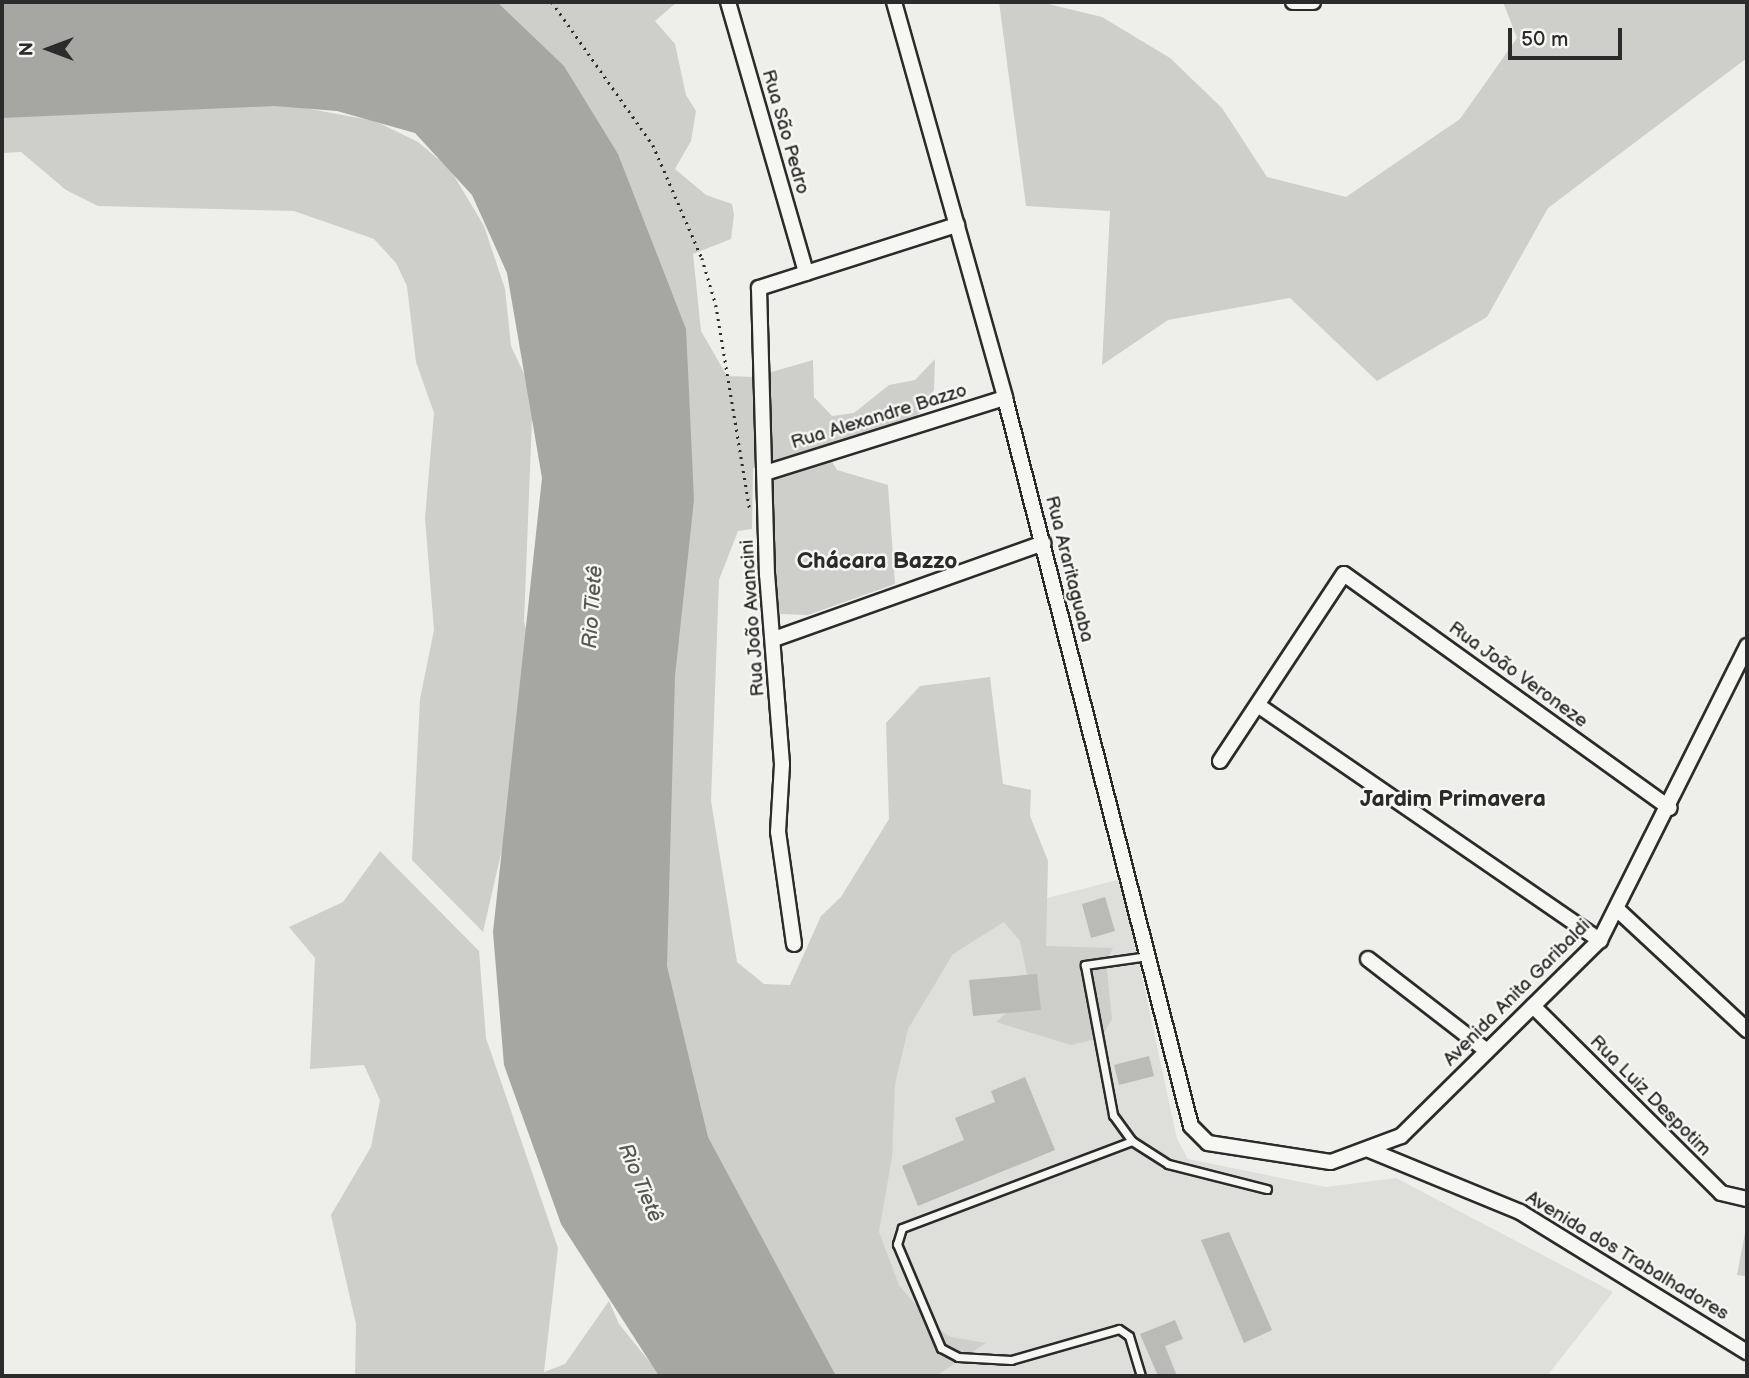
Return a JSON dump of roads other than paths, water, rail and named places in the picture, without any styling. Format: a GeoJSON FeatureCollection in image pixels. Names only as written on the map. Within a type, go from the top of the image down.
{"type":"FeatureCollection","features":[{"type":"Feature","properties":{"kind":"street","name":"Rua São Pedro"},"geometry":{"type":"LineString","coordinates":[[728,2],[806,273]]}},
{"type":"Feature","properties":{"kind":"street","name":"Rua Araritaguaba"},"geometry":{"type":"LineString","coordinates":[[894,2],[1005,398],[1191,1126],[1208,1143]]}},
{"type":"Feature","properties":{"kind":"street"},"geometry":{"type":"LineString","coordinates":[[1293,2],[1313,2]]}},
{"type":"Feature","properties":{"kind":"street"},"geometry":{"type":"LineString","coordinates":[[806,273],[957,225]]}},
{"type":"Feature","properties":{"kind":"street","name":"Rua João Avancini"},"geometry":{"type":"LineString","coordinates":[[794,944],[778,832],[782,764],[765,473],[759,288],[806,273]]}},
{"type":"Feature","properties":{"kind":"street","name":"Rua Alexandre Bazzo"},"geometry":{"type":"LineString","coordinates":[[765,473],[1005,398]]}},
{"type":"Feature","properties":{"kind":"street"},"geometry":{"type":"LineString","coordinates":[[774,639],[1043,543]]}},
{"type":"Feature","properties":{"kind":"street","name":"Rua João Veroneze"},"geometry":{"type":"LineString","coordinates":[[1259,706],[1345,574],[1670,808]]}},
{"type":"Feature","properties":{"kind":"street","name":"Avenida Anita Garibaldi"},"geometry":{"type":"LineString","coordinates":[[1208,1143],[1331,1162],[1401,1136],[1600,940],[1619,911],[1747,646]]}},
{"type":"Feature","properties":{"kind":"street"},"geometry":{"type":"LineString","coordinates":[[1220,761],[1259,706],[1600,940]]}},
{"type":"Feature","properties":{"kind":"street"},"geometry":{"type":"LineString","coordinates":[[1619,911],[1747,1030]]}},
{"type":"Feature","properties":{"kind":"street"},"geometry":{"type":"LineString","coordinates":[[1368,959],[1487,1051]]}},
{"type":"Feature","properties":{"kind":"street","name":"Rua Luiz Despotim"},"geometry":{"type":"LineString","coordinates":[[1533,1006],[1721,1194],[1747,1199]]}},
{"type":"Feature","properties":{"kind":"street","name":"Avenida dos Trabalhadores"},"geometry":{"type":"LineString","coordinates":[[1369,1150],[1520,1212],[1747,1352]]}},
{"type":"Feature","properties":{"kind":"lane"},"geometry":{"type":"LineString","coordinates":[[1148,956],[1093,961],[1084,976],[1113,1115],[1132,1141],[1168,1164],[1268,1189]]}},
{"type":"Feature","properties":{"kind":"lane"},"geometry":{"type":"LineString","coordinates":[[1132,1141],[902,1228],[897,1244],[941,1348],[958,1357],[1011,1360],[1119,1329],[1129,1336],[1141,1376]]}},
{"type":"Feature","properties":{"kind":"water","name":"Rio Tietê"},"geometry":{"type":"Polygon","coordinates":[[[2,2],[497,2],[564,66],[618,154],[686,329],[694,500],[675,676],[667,966],[708,1137],[836,1376],[659,1376],[561,1224],[504,1065],[493,932],[542,478],[507,273],[472,195],[415,133],[337,111],[274,106],[2,118],[2,2]]]}},
{"type":"Feature","properties":{"kind":"district","name":"Chácara Bazzo"},"geometry":{"type":"Point","coordinates":[877,561]}},
{"type":"Feature","properties":{"kind":"district","name":"Jardim Primavera"},"geometry":{"type":"Point","coordinates":[1453,799]}}]}
